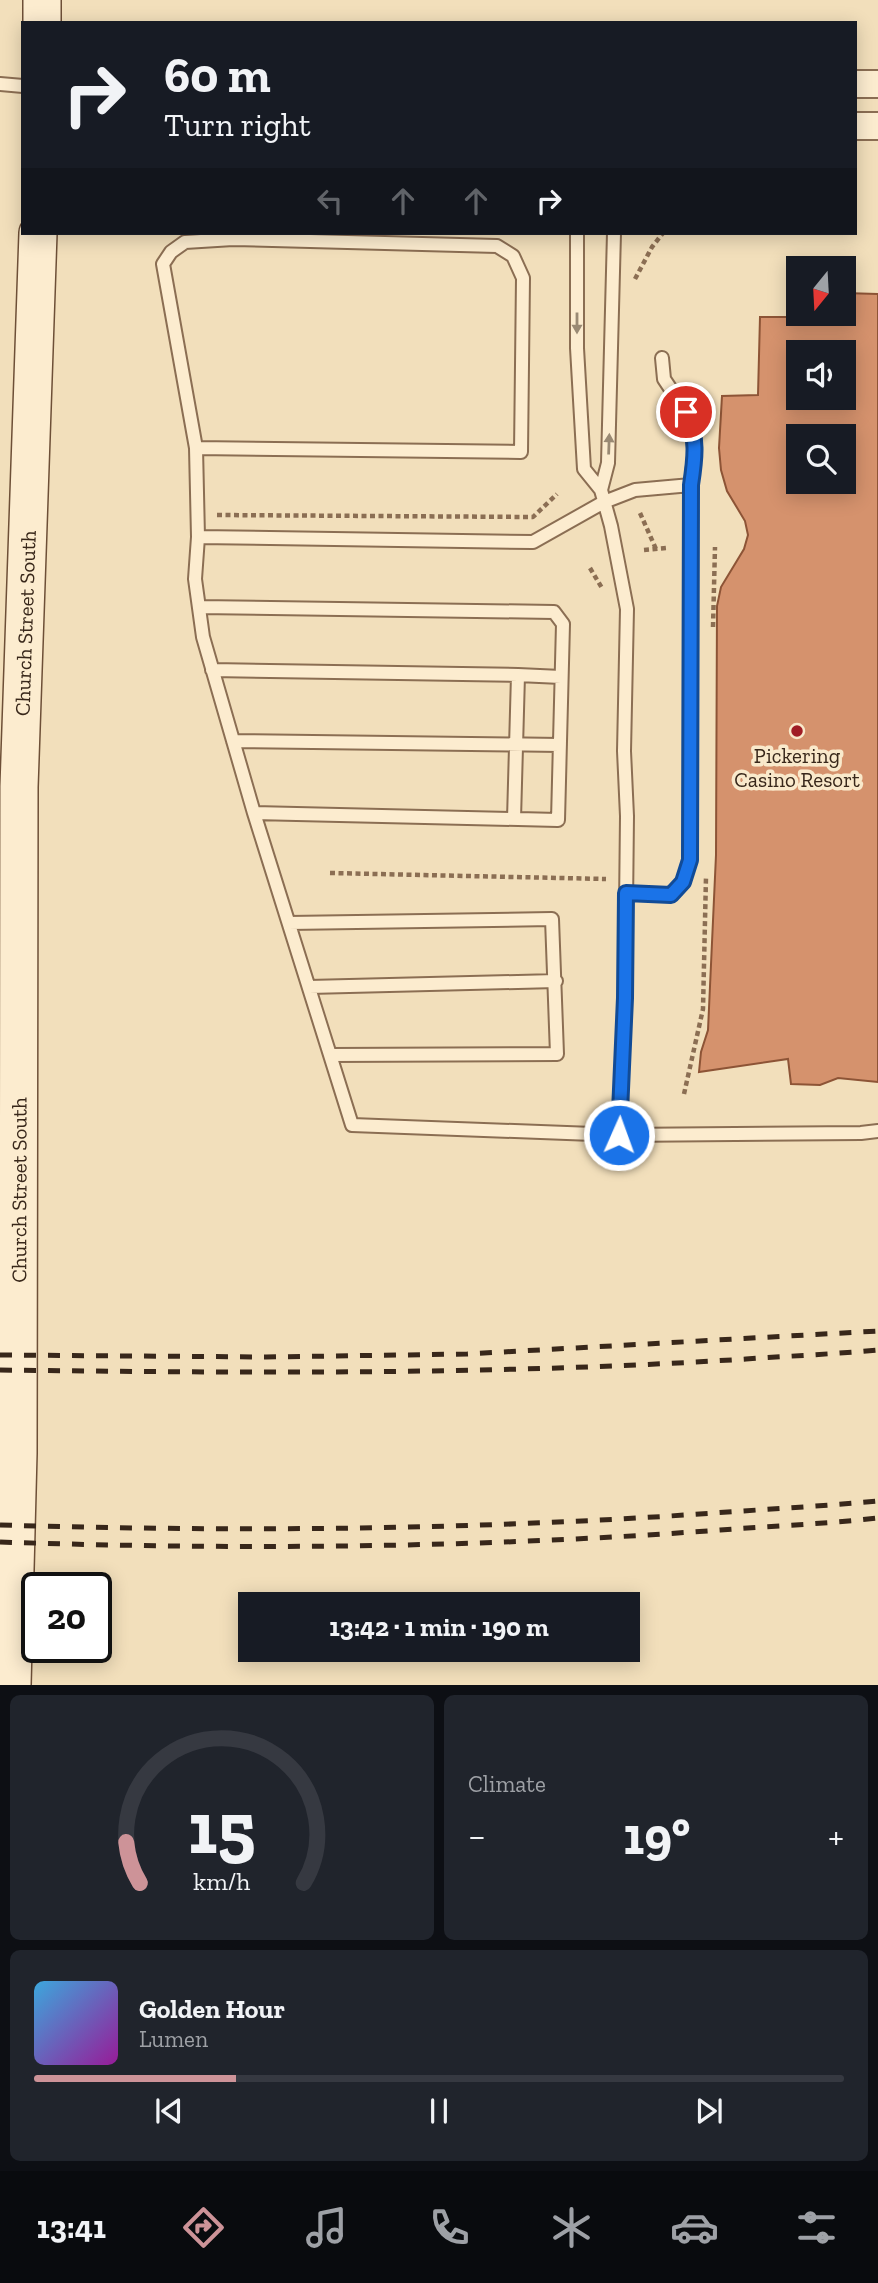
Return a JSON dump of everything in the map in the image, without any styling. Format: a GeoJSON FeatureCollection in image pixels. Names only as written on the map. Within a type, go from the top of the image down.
{"type":"FeatureCollection","features":[{"type":"Feature","properties":{"kind":"main road"},"geometry":{"type":"LineString","coordinates":[[43,0],[43,21]]}},
{"type":"Feature","properties":{"kind":"main road","name":"Church Street South"},"geometry":{"type":"LineString","coordinates":[[12,1685],[18,1453],[19,787],[38,235]]}},
{"type":"Feature","properties":{"kind":"street"},"geometry":{"type":"LineString","coordinates":[[857,84],[878,84]]}},
{"type":"Feature","properties":{"kind":"street"},"geometry":{"type":"LineString","coordinates":[[857,126],[878,126]]}},
{"type":"Feature","properties":{"kind":"lane"},"geometry":{"type":"LineString","coordinates":[[0,84],[21,86]]}},
{"type":"Feature","properties":{"kind":"lane"},"geometry":{"type":"LineString","coordinates":[[575,235],[577,348],[584,469],[602,496],[626,609],[625,998],[619,1135]]}},
{"type":"Feature","properties":{"kind":"lane"},"geometry":{"type":"LineString","coordinates":[[602,496],[608,463],[614,235]]}},
{"type":"Feature","properties":{"kind":"lane"},"geometry":{"type":"LineString","coordinates":[[196,448],[521,452],[523,278],[513,256],[496,246],[233,239],[185,242],[171,251],[163,264],[196,448],[198,537],[195,579],[203,638],[254,813],[352,1125],[619,1135],[878,1131]]}},
{"type":"Feature","properties":{"kind":"lane"},"geometry":{"type":"LineString","coordinates":[[626,893],[671,895],[683,882],[690,860],[691,485],[695,446],[693,427],[664,379],[662,358]]}},
{"type":"Feature","properties":{"kind":"lane"},"geometry":{"type":"LineString","coordinates":[[198,537],[533,542],[602,496],[691,485]]}},
{"type":"Feature","properties":{"kind":"lane"},"geometry":{"type":"LineString","coordinates":[[199,607],[554,612],[563,624],[558,820],[254,813]]}},
{"type":"Feature","properties":{"kind":"lane"},"geometry":{"type":"LineString","coordinates":[[212,670],[561,677]]}},
{"type":"Feature","properties":{"kind":"lane"},"geometry":{"type":"LineString","coordinates":[[513,819],[518,675]]}},
{"type":"Feature","properties":{"kind":"lane"},"geometry":{"type":"LineString","coordinates":[[233,740],[560,745]]}},
{"type":"Feature","properties":{"kind":"lane"},"geometry":{"type":"LineString","coordinates":[[289,923],[552,919],[557,1054],[330,1055]]}},
{"type":"Feature","properties":{"kind":"lane"},"geometry":{"type":"LineString","coordinates":[[309,987],[556,981]]}},
{"type":"Feature","properties":{"kind":"path"},"geometry":{"type":"LineString","coordinates":[[635,279],[661,235]]}},
{"type":"Feature","properties":{"kind":"path"},"geometry":{"type":"LineString","coordinates":[[217,515],[533,517],[557,494]]}},
{"type":"Feature","properties":{"kind":"path"},"geometry":{"type":"LineString","coordinates":[[640,513],[656,549]]}},
{"type":"Feature","properties":{"kind":"path"},"geometry":{"type":"LineString","coordinates":[[645,550],[667,548]]}},
{"type":"Feature","properties":{"kind":"path"},"geometry":{"type":"LineString","coordinates":[[330,873],[606,879]]}},
{"type":"Feature","properties":{"kind":"building","name":"Pickering Casino Resort"},"geometry":{"type":"Polygon","coordinates":[[[856,293],[878,294],[878,1082],[838,1078],[820,1085],[791,1084],[788,1059],[699,1072],[701,1052],[708,1030],[716,855],[717,606],[721,587],[744,549],[748,535],[745,521],[727,491],[721,470],[719,448],[722,396],[758,395],[760,317],[786,317],[786,326],[856,326],[856,293]]]}},
{"type":"Feature","properties":{"kind":"railway"},"geometry":{"type":"LineString","coordinates":[[0,1355],[266,1357],[467,1354],[878,1331]]}},
{"type":"Feature","properties":{"kind":"railway"},"geometry":{"type":"LineString","coordinates":[[0,1370],[280,1372],[559,1368],[878,1350]]}},
{"type":"Feature","properties":{"kind":"railway"},"geometry":{"type":"LineString","coordinates":[[0,1525],[268,1529],[447,1526],[625,1519],[878,1501]]}},
{"type":"Feature","properties":{"kind":"railway"},"geometry":{"type":"LineString","coordinates":[[0,1542],[180,1546],[450,1544],[630,1536],[878,1518]]}},
{"type":"Feature","properties":{"kind":"place","name":"Pickering Casino Resort"},"geometry":{"type":"Point","coordinates":[797,731]}},
{"type":"Feature","properties":{"kind":"route"},"geometry":{"type":"LineString","coordinates":[[619,1135],[626,893],[671,895],[683,882],[690,860],[691,485],[695,446],[693,427],[686,412]]}}]}
